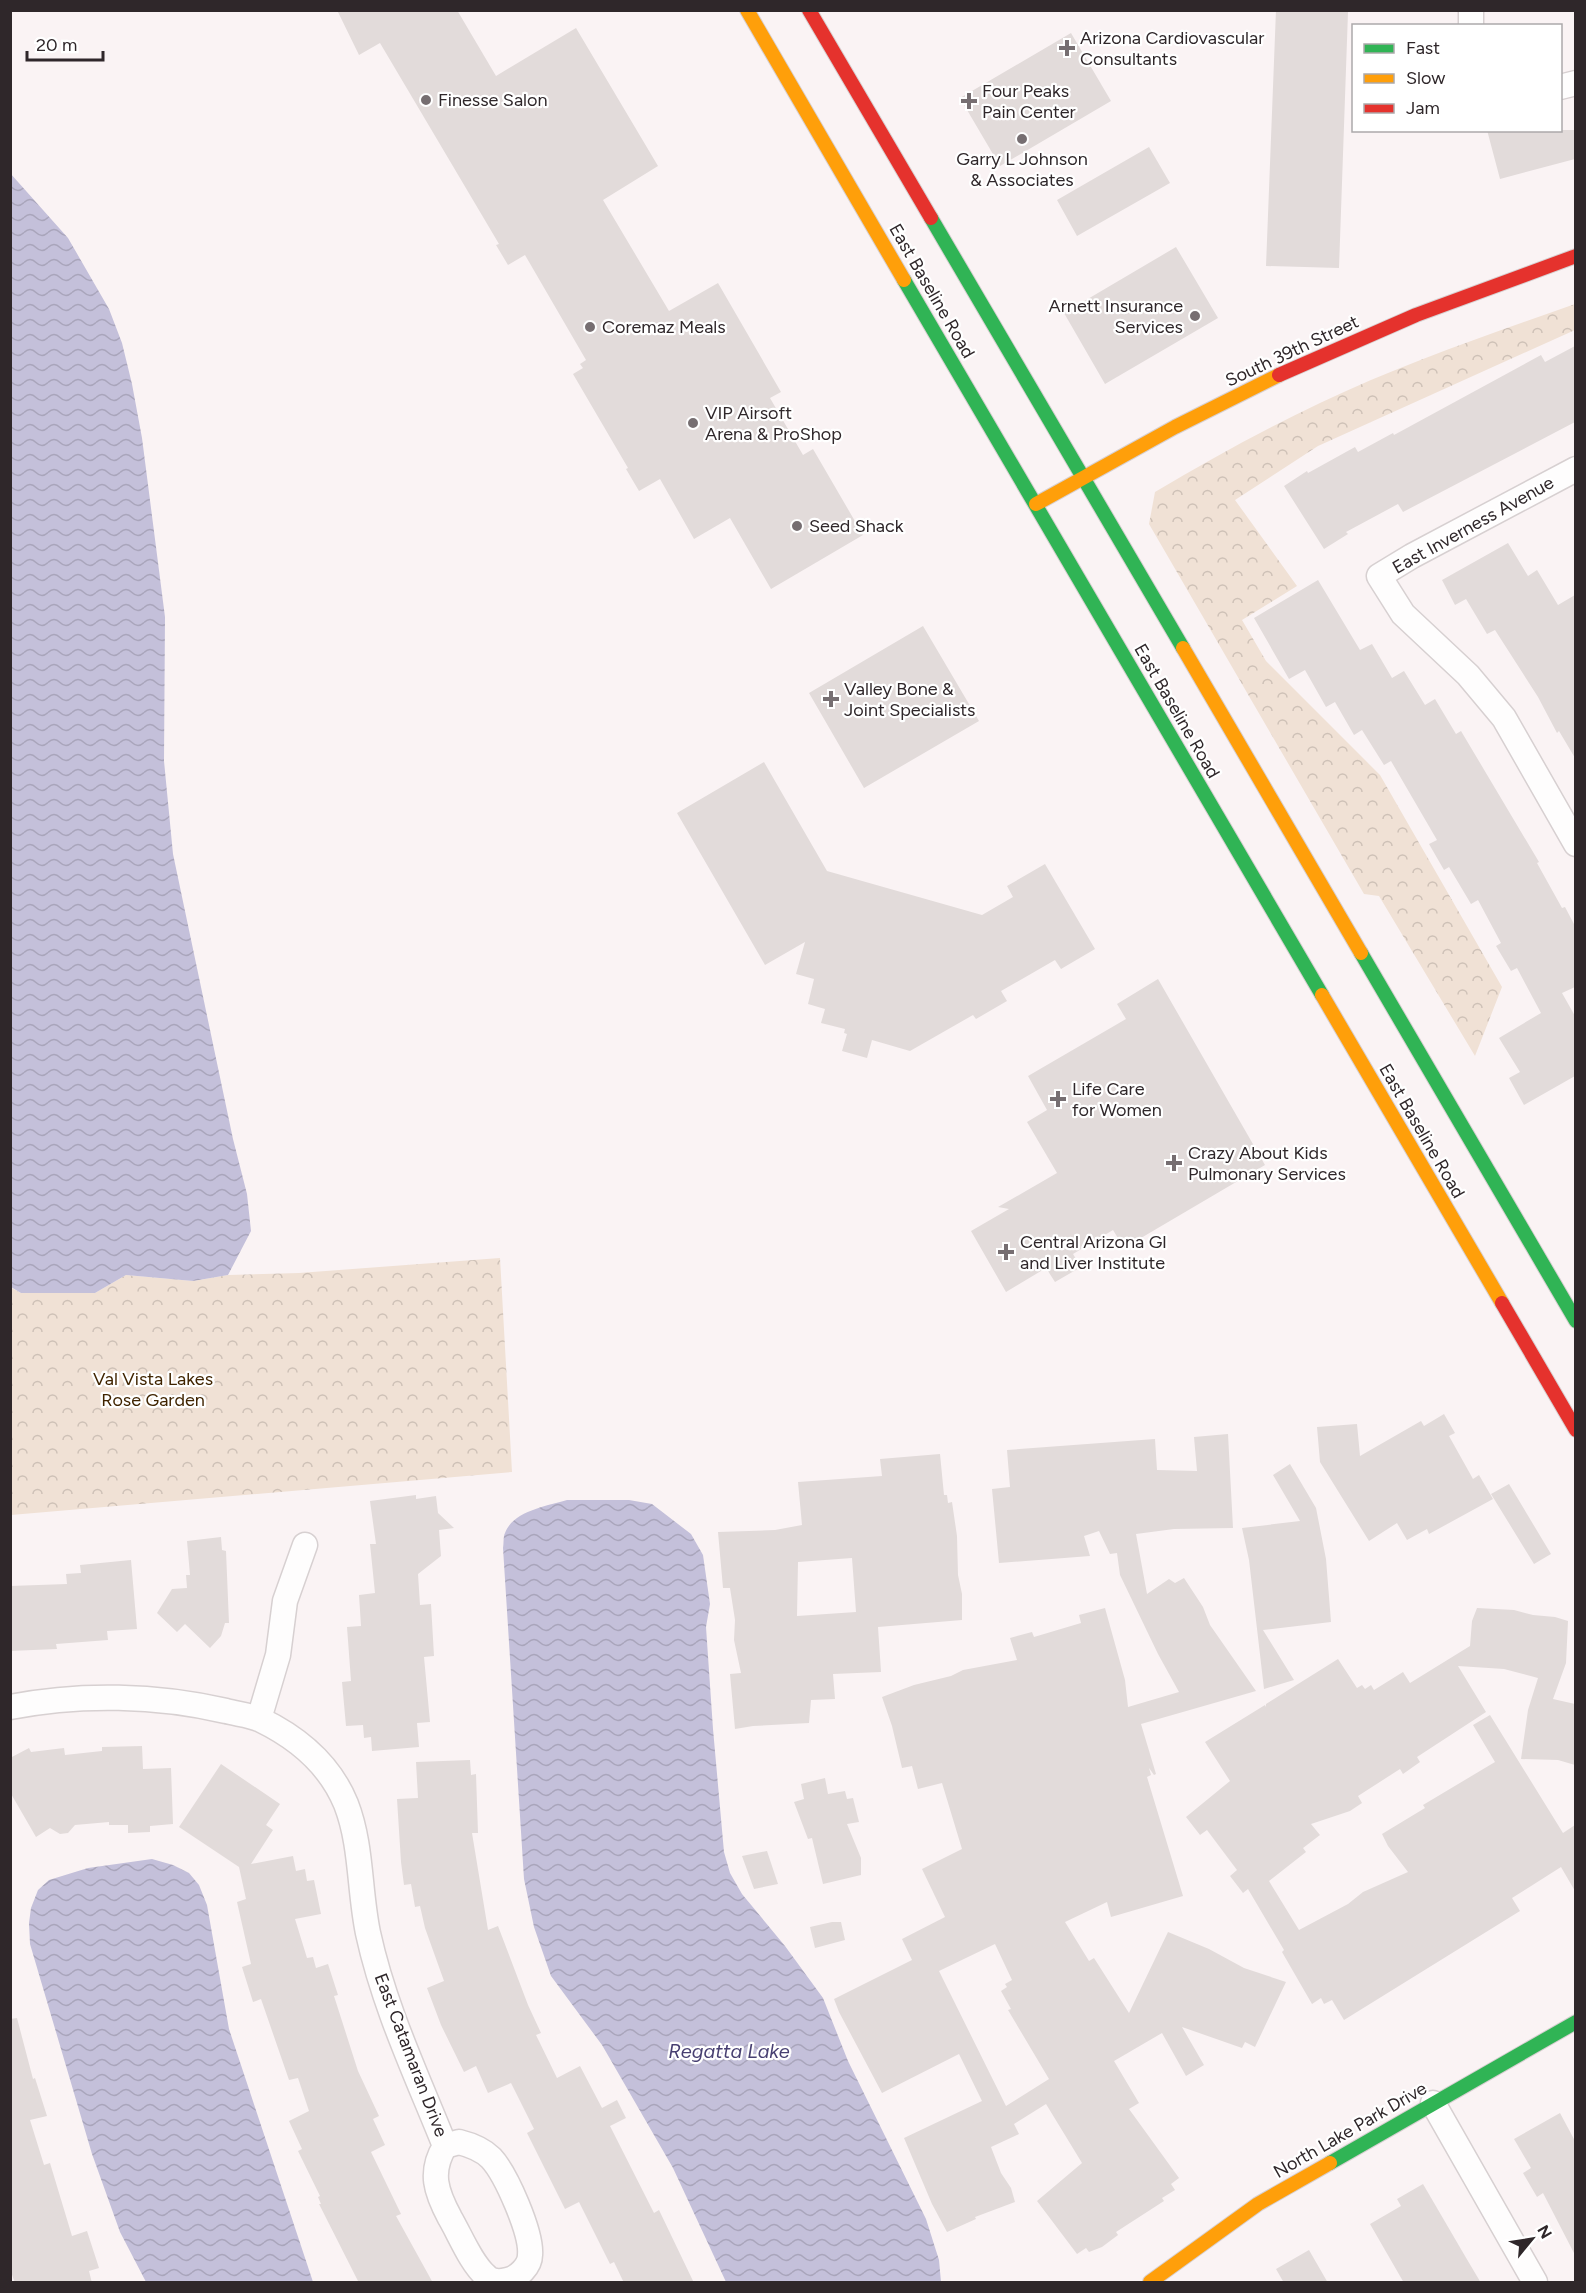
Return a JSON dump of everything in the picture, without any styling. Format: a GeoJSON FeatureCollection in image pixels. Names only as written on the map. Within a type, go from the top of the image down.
{"type":"FeatureCollection","features":[{"type":"Feature","properties":{"kind":"main road","name":"East Baseline Road"},"geometry":{"type":"LineString","coordinates":[[747,10],[1575,1430]]}},
{"type":"Feature","properties":{"kind":"main road","name":"East Baseline Road"},"geometry":{"type":"LineString","coordinates":[[809,10],[1575,1321]]}},
{"type":"Feature","properties":{"kind":"main road","name":"South 39th Street"},"geometry":{"type":"LineString","coordinates":[[1036,504],[1259,384],[1419,312],[1575,256]]}},
{"type":"Feature","properties":{"kind":"main road","name":"North Lake Park Drive"},"geometry":{"type":"LineString","coordinates":[[1150,2283],[1225,2226],[1250,2210],[1575,2022]]}},
{"type":"Feature","properties":{"kind":"street","name":"East Inverness Avenue"},"geometry":{"type":"LineString","coordinates":[[1575,469],[1379,576],[1403,614],[1468,675],[1504,718],[1575,844]]}},
{"type":"Feature","properties":{"kind":"street"},"geometry":{"type":"LineString","coordinates":[[259,1719],[278,1655],[285,1601],[305,1545]]}},
{"type":"Feature","properties":{"kind":"street","name":"East Catamaran Drive"},"geometry":{"type":"LineString","coordinates":[[10,1707],[102,1697],[196,1704],[259,1719],[301,1743],[319,1761],[345,1802],[355,1831],[368,1933],[387,2002],[445,2146]]}},
{"type":"Feature","properties":{"kind":"street"},"geometry":{"type":"LineString","coordinates":[[1433,2103],[1535,2283]]}},
{"type":"Feature","properties":{"kind":"street","name":"East Catamaran Drive"},"geometry":{"type":"LineString","coordinates":[[459,2142],[476,2147],[492,2159],[515,2199],[528,2233],[531,2256],[524,2269],[512,2279],[498,2282],[487,2278],[444,2206],[435,2184],[436,2160],[445,2146],[459,2142]]}},
{"type":"Feature","properties":{"kind":"green space"},"geometry":{"type":"Polygon","coordinates":[[[1575,304],[1575,330],[1318,446],[1235,500],[1297,586],[1242,620],[1266,661],[1380,775],[1502,987],[1475,1056],[1379,896],[1364,894],[1149,524],[1155,492],[1278,424],[1414,362],[1575,304]]]}},
{"type":"Feature","properties":{"kind":"green space","name":"Val Vista Lakes Rose Garden"},"geometry":{"type":"Polygon","coordinates":[[[500,1258],[512,1472],[11,1515],[10,1287],[21,1293],[95,1293],[126,1275],[193,1281],[228,1275],[299,1273],[500,1258]]]}},
{"type":"Feature","properties":{"kind":"water"},"geometry":{"type":"Polygon","coordinates":[[[10,173],[68,238],[109,309],[122,343],[132,384],[142,438],[165,617],[164,761],[173,854],[233,1139],[247,1194],[251,1231],[228,1275],[193,1281],[126,1275],[95,1293],[21,1293],[11,1287],[10,173]]]}},
{"type":"Feature","properties":{"kind":"water","name":"Regatta Lake"},"geometry":{"type":"Polygon","coordinates":[[[567,1500],[629,1500],[652,1504],[691,1534],[703,1555],[710,1604],[706,1627],[713,1729],[724,1852],[730,1873],[742,1894],[785,1946],[823,1998],[848,2061],[926,2219],[939,2260],[941,2282],[726,2282],[673,2168],[602,2045],[551,1976],[534,1927],[524,1879],[503,1548],[505,1533],[515,1519],[532,1510],[567,1500]]]}},
{"type":"Feature","properties":{"kind":"water"},"geometry":{"type":"Polygon","coordinates":[[[152,1859],[173,1865],[189,1873],[199,1885],[207,1905],[229,2029],[313,2282],[146,2282],[120,2232],[92,2154],[30,1944],[29,1923],[31,1908],[38,1890],[49,1880],[88,1868],[152,1859]]]}},
{"type":"Feature","properties":{"kind":"building"},"geometry":{"type":"Polygon","coordinates":[[[337,10],[457,10],[496,76],[576,28],[658,166],[603,200],[669,311],[718,283],[781,392],[770,398],[803,455],[813,449],[863,535],[771,589],[730,518],[694,539],[660,479],[639,491],[573,374],[583,368],[580,364],[586,360],[525,255],[508,265],[496,245],[499,244],[380,43],[359,55],[337,10]]]}},
{"type":"Feature","properties":{"kind":"building"},"geometry":{"type":"Polygon","coordinates":[[[1276,10],[1348,12],[1339,268],[1266,266],[1276,10]]]}},
{"type":"Feature","properties":{"kind":"building"},"geometry":{"type":"Polygon","coordinates":[[[1071,33],[1111,101],[1000,166],[960,98],[1071,33]]]}},
{"type":"Feature","properties":{"kind":"building"},"geometry":{"type":"Polygon","coordinates":[[[1575,130],[1575,159],[1500,179],[1488,132],[1575,130]]]}},
{"type":"Feature","properties":{"kind":"building"},"geometry":{"type":"Polygon","coordinates":[[[1149,147],[1170,183],[1077,236],[1057,200],[1149,147]]]}},
{"type":"Feature","properties":{"kind":"building"},"geometry":{"type":"Polygon","coordinates":[[[1176,247],[1218,318],[1105,384],[1064,313],[1176,247]]]}},
{"type":"Feature","properties":{"kind":"building"},"geometry":{"type":"Polygon","coordinates":[[[1575,346],[1575,422],[1403,512],[1398,504],[1346,532],[1348,534],[1324,549],[1284,486],[1307,471],[1308,473],[1355,447],[1358,452],[1393,433],[1394,435],[1541,355],[1545,362],[1575,346]]]}},
{"type":"Feature","properties":{"kind":"building"},"geometry":{"type":"Polygon","coordinates":[[[1508,543],[1528,576],[1537,570],[1558,605],[1575,595],[1575,758],[1559,731],[1557,733],[1538,697],[1495,630],[1487,634],[1466,599],[1455,605],[1442,580],[1508,543]]]}},
{"type":"Feature","properties":{"kind":"building"},"geometry":{"type":"Polygon","coordinates":[[[1318,580],[1360,650],[1372,644],[1392,678],[1404,671],[1425,705],[1435,699],[1456,734],[1461,731],[1539,862],[1537,863],[1562,908],[1565,907],[1575,926],[1575,987],[1562,993],[1575,1016],[1575,1076],[1524,1105],[1509,1078],[1520,1072],[1499,1038],[1541,1013],[1517,968],[1511,971],[1496,946],[1501,943],[1478,900],[1471,904],[1449,867],[1444,870],[1429,844],[1437,840],[1391,761],[1384,765],[1362,730],[1354,735],[1335,702],[1326,707],[1305,670],[1289,679],[1254,618],[1318,580]]]}},
{"type":"Feature","properties":{"kind":"building"},"geometry":{"type":"Polygon","coordinates":[[[923,626],[979,721],[864,788],[809,693],[923,626]]]}},
{"type":"Feature","properties":{"kind":"building"},"geometry":{"type":"Polygon","coordinates":[[[764,762],[827,871],[982,915],[1013,897],[1007,886],[1045,864],[1095,949],[1061,969],[1055,960],[1001,991],[1007,1001],[976,1019],[973,1015],[910,1051],[872,1040],[867,1058],[842,1051],[847,1034],[844,1033],[845,1029],[821,1023],[825,1009],[808,1004],[814,979],[796,974],[805,942],[765,965],[677,813],[764,762]]]}},
{"type":"Feature","properties":{"kind":"building"},"geometry":{"type":"Polygon","coordinates":[[[1158,979],[1265,1165],[1124,1248],[1113,1230],[1073,1254],[1081,1267],[1055,1282],[1046,1268],[1006,1292],[971,1231],[1009,1209],[998,1207],[1057,1173],[1027,1122],[1047,1110],[1028,1076],[1126,1019],[1117,1004],[1158,979]]]}},
{"type":"Feature","properties":{"kind":"building"},"geometry":{"type":"Polygon","coordinates":[[[1444,1414],[1455,1433],[1449,1436],[1473,1479],[1479,1475],[1493,1499],[1429,1534],[1427,1529],[1407,1540],[1397,1523],[1369,1541],[1320,1462],[1317,1427],[1357,1424],[1360,1456],[1421,1421],[1424,1426],[1444,1414]]]}},
{"type":"Feature","properties":{"kind":"building"},"geometry":{"type":"Polygon","coordinates":[[[1228,1434],[1233,1528],[1174,1529],[1136,1534],[1147,1594],[1169,1579],[1175,1583],[1184,1578],[1203,1607],[1210,1625],[1256,1691],[1141,1724],[1156,1774],[1154,1775],[1149,1768],[1151,1775],[1147,1777],[1183,1896],[1111,1917],[1107,1902],[1065,1922],[1089,1961],[1094,1958],[1129,2013],[1168,1932],[1209,1949],[1244,1968],[1286,1982],[1255,2047],[1245,2042],[1242,2048],[1182,2027],[1204,2065],[1186,2076],[1162,2033],[1114,2061],[1139,2103],[1129,2109],[1179,2178],[1171,2184],[1175,2190],[1162,2198],[1164,2201],[1116,2232],[1118,2235],[1102,2247],[1089,2252],[1086,2248],[1077,2254],[1037,2201],[1082,2163],[1046,2104],[1014,2124],[1019,2134],[991,2147],[1001,2173],[1011,2188],[1015,2202],[975,2217],[976,2219],[947,2232],[932,2204],[904,2138],[982,2101],[959,2054],[882,2093],[834,1999],[912,1960],[902,1939],[945,1917],[922,1869],[962,1849],[942,1783],[918,1789],[912,1766],[902,1768],[882,1697],[914,1685],[951,1676],[963,1670],[1017,1660],[1010,1638],[1032,1632],[1034,1637],[1081,1623],[1079,1615],[1105,1608],[1125,1680],[1128,1707],[1179,1692],[1120,1575],[1117,1553],[1110,1554],[1099,1531],[1084,1536],[1090,1556],[999,1563],[992,1489],[1010,1487],[1007,1450],[1155,1439],[1157,1470],[1197,1471],[1194,1437],[1228,1434]],[[995,1944],[939,1971],[1006,2106],[1049,2079],[1008,2010],[1011,2009],[1001,1991],[1007,1987],[1005,1984],[1012,1980],[995,1944]]]}},
{"type":"Feature","properties":{"kind":"building"},"geometry":{"type":"Polygon","coordinates":[[[940,1454],[944,1495],[947,1495],[948,1503],[952,1502],[957,1536],[962,1620],[878,1627],[881,1672],[833,1674],[835,1699],[811,1700],[809,1723],[735,1729],[730,1674],[741,1673],[734,1640],[735,1620],[730,1588],[723,1588],[718,1532],[775,1530],[802,1525],[798,1482],[882,1476],[880,1459],[940,1454]],[[852,1558],[798,1562],[797,1616],[856,1612],[852,1558]]]}},
{"type":"Feature","properties":{"kind":"building"},"geometry":{"type":"Polygon","coordinates":[[[1290,1464],[1316,1508],[1326,1559],[1331,1622],[1263,1630],[1294,1680],[1264,1689],[1249,1560],[1242,1528],[1300,1521],[1273,1475],[1290,1464]]]}},
{"type":"Feature","properties":{"kind":"building"},"geometry":{"type":"Polygon","coordinates":[[[1509,1484],[1551,1554],[1534,1564],[1491,1494],[1509,1484]]]}},
{"type":"Feature","properties":{"kind":"building"},"geometry":{"type":"Polygon","coordinates":[[[416,1495],[416,1499],[436,1496],[438,1513],[454,1528],[439,1530],[441,1556],[418,1574],[420,1605],[431,1604],[434,1656],[424,1657],[430,1722],[417,1723],[419,1747],[372,1751],[371,1737],[364,1738],[363,1725],[346,1726],[342,1682],[351,1681],[347,1627],[361,1626],[359,1595],[375,1593],[370,1544],[376,1544],[370,1501],[416,1495]]]}},
{"type":"Feature","properties":{"kind":"building"},"geometry":{"type":"Polygon","coordinates":[[[221,1537],[222,1550],[226,1551],[229,1623],[225,1623],[221,1636],[210,1648],[185,1624],[177,1632],[157,1613],[172,1589],[187,1588],[186,1575],[190,1575],[187,1541],[221,1537]]]}},
{"type":"Feature","properties":{"kind":"building"},"geometry":{"type":"Polygon","coordinates":[[[131,1560],[137,1629],[107,1631],[108,1640],[56,1644],[57,1649],[10,1651],[10,1586],[67,1584],[66,1574],[81,1573],[80,1565],[131,1560]]]}},
{"type":"Feature","properties":{"kind":"building"},"geometry":{"type":"Polygon","coordinates":[[[1477,1608],[1514,1610],[1568,1621],[1566,1663],[1553,1699],[1575,1704],[1575,1765],[1558,1760],[1521,1759],[1528,1710],[1538,1678],[1504,1669],[1458,1666],[1486,1712],[1417,1757],[1420,1762],[1403,1774],[1400,1769],[1358,1796],[1362,1803],[1350,1811],[1311,1824],[1320,1835],[1303,1848],[1306,1852],[1269,1881],[1299,1930],[1348,1904],[1363,1892],[1408,1872],[1388,1846],[1382,1834],[1425,1808],[1423,1805],[1495,1762],[1473,1725],[1490,1715],[1563,1833],[1575,1825],[1575,1891],[1561,1867],[1512,1898],[1520,1911],[1344,2020],[1332,2000],[1324,2004],[1321,1998],[1312,2004],[1248,1889],[1243,1893],[1230,1876],[1237,1870],[1207,1830],[1200,1835],[1186,1817],[1230,1781],[1205,1742],[1265,1705],[1266,1707],[1266,1704],[1338,1659],[1357,1688],[1362,1685],[1365,1689],[1371,1685],[1374,1690],[1403,1672],[1410,1683],[1470,1646],[1472,1621],[1477,1608]]]}},
{"type":"Feature","properties":{"kind":"building"},"geometry":{"type":"Polygon","coordinates":[[[142,1746],[143,1769],[171,1768],[173,1824],[150,1826],[150,1832],[128,1833],[128,1825],[109,1825],[109,1822],[75,1825],[68,1833],[60,1834],[50,1828],[36,1837],[10,1792],[10,1758],[29,1748],[31,1752],[64,1748],[65,1755],[102,1751],[102,1747],[142,1746]]]}},
{"type":"Feature","properties":{"kind":"building"},"geometry":{"type":"Polygon","coordinates":[[[470,1760],[471,1775],[476,1774],[478,1833],[472,1833],[488,1930],[498,1926],[541,2033],[536,2035],[557,2078],[580,2066],[602,2108],[617,2100],[626,2118],[610,2126],[654,2213],[659,2210],[694,2283],[624,2283],[614,2262],[610,2264],[579,2202],[565,2209],[527,2133],[534,2129],[511,2083],[488,2093],[476,2066],[464,2072],[441,2025],[427,1988],[444,1981],[425,1928],[420,1906],[415,1907],[411,1884],[404,1885],[397,1799],[418,1798],[416,1762],[470,1760]]]}},
{"type":"Feature","properties":{"kind":"building"},"geometry":{"type":"Polygon","coordinates":[[[221,1764],[280,1804],[266,1825],[273,1830],[251,1864],[293,1856],[296,1871],[305,1869],[307,1881],[314,1880],[321,1914],[295,1919],[307,1958],[313,1957],[316,1968],[328,1964],[338,1995],[334,1996],[358,2071],[379,2116],[373,2119],[385,2145],[371,2152],[401,2214],[396,2216],[433,2283],[359,2283],[319,2204],[321,2204],[318,2197],[320,2196],[298,2151],[302,2149],[289,2121],[309,2111],[298,2078],[289,2080],[261,1999],[253,2002],[242,1967],[251,1964],[237,1902],[246,1899],[239,1867],[179,1827],[221,1764]]]}},
{"type":"Feature","properties":{"kind":"building"},"geometry":{"type":"Polygon","coordinates":[[[825,1778],[828,1794],[845,1791],[847,1799],[853,1798],[859,1822],[847,1824],[861,1858],[861,1875],[823,1884],[812,1838],[808,1839],[794,1802],[804,1799],[801,1784],[825,1778]]]}},
{"type":"Feature","properties":{"kind":"building"},"geometry":{"type":"Polygon","coordinates":[[[767,1851],[778,1884],[754,1889],[742,1856],[767,1851]]]}},
{"type":"Feature","properties":{"kind":"building"},"geometry":{"type":"Polygon","coordinates":[[[841,1922],[845,1940],[815,1948],[810,1927],[841,1922]]]}},
{"type":"Feature","properties":{"kind":"building"},"geometry":{"type":"Polygon","coordinates":[[[17,2018],[33,2079],[35,2078],[47,2116],[30,2120],[44,2165],[50,2163],[72,2236],[87,2231],[99,2268],[89,2271],[92,2283],[15,2283],[10,2269],[10,2019],[17,2018]]]}},
{"type":"Feature","properties":{"kind":"building"},"geometry":{"type":"Polygon","coordinates":[[[1560,2113],[1575,2141],[1575,2255],[1543,2193],[1537,2197],[1523,2173],[1531,2168],[1514,2139],[1560,2113]]]}},
{"type":"Feature","properties":{"kind":"building"},"geometry":{"type":"Polygon","coordinates":[[[1423,2184],[1481,2283],[1404,2283],[1370,2224],[1401,2206],[1397,2199],[1423,2184]]]}},
{"type":"Feature","properties":{"kind":"building"},"geometry":{"type":"Polygon","coordinates":[[[1309,2250],[1328,2283],[1284,2283],[1276,2269],[1309,2250]]]}},
{"type":"Feature","properties":{"kind":"traffic: fast"},"geometry":{"type":"LineString","coordinates":[[931,218],[1183,648]]}},
{"type":"Feature","properties":{"kind":"traffic: fast"},"geometry":{"type":"LineString","coordinates":[[904,280],[1322,995]]}},
{"type":"Feature","properties":{"kind":"traffic: fast"},"geometry":{"type":"LineString","coordinates":[[1361,953],[1576,1321]]}},
{"type":"Feature","properties":{"kind":"traffic: fast"},"geometry":{"type":"LineString","coordinates":[[1330,2163],[1576,2022]]}},
{"type":"Feature","properties":{"kind":"traffic: slow"},"geometry":{"type":"LineString","coordinates":[[747,10],[904,280]]}},
{"type":"Feature","properties":{"kind":"traffic: slow"},"geometry":{"type":"LineString","coordinates":[[1036,504],[1175,427],[1279,375]]}},
{"type":"Feature","properties":{"kind":"traffic: slow"},"geometry":{"type":"LineString","coordinates":[[1183,648],[1361,953]]}},
{"type":"Feature","properties":{"kind":"traffic: slow"},"geometry":{"type":"LineString","coordinates":[[1322,995],[1502,1303]]}},
{"type":"Feature","properties":{"kind":"traffic: slow"},"geometry":{"type":"LineString","coordinates":[[1150,2282],[1258,2204],[1330,2163]]}},
{"type":"Feature","properties":{"kind":"traffic: jam"},"geometry":{"type":"LineString","coordinates":[[809,10],[931,218]]}},
{"type":"Feature","properties":{"kind":"traffic: jam"},"geometry":{"type":"LineString","coordinates":[[1279,375],[1416,315],[1576,256]]}},
{"type":"Feature","properties":{"kind":"traffic: jam"},"geometry":{"type":"LineString","coordinates":[[1502,1303],[1576,1430]]}},
{"type":"Feature","properties":{"kind":"place","name":"Arizona Cardiovascular Consultants"},"geometry":{"type":"Point","coordinates":[1067,48]}},
{"type":"Feature","properties":{"kind":"place","name":"Finesse Salon"},"geometry":{"type":"Point","coordinates":[426,100]}},
{"type":"Feature","properties":{"kind":"place","name":"Four Peaks Pain Center"},"geometry":{"type":"Point","coordinates":[969,101]}},
{"type":"Feature","properties":{"kind":"place","name":"Garry L Johnson & Associates"},"geometry":{"type":"Point","coordinates":[1022,139]}},
{"type":"Feature","properties":{"kind":"place","name":"Arnett Insurance Services"},"geometry":{"type":"Point","coordinates":[1195,316]}},
{"type":"Feature","properties":{"kind":"place","name":"Coremaz Meals"},"geometry":{"type":"Point","coordinates":[590,327]}},
{"type":"Feature","properties":{"kind":"place","name":"VIP Airsoft Arena & ProShop"},"geometry":{"type":"Point","coordinates":[693,423]}},
{"type":"Feature","properties":{"kind":"place","name":"Seed Shack"},"geometry":{"type":"Point","coordinates":[797,526]}},
{"type":"Feature","properties":{"kind":"place","name":"Valley Bone & Joint Specialists"},"geometry":{"type":"Point","coordinates":[831,699]}},
{"type":"Feature","properties":{"kind":"place","name":"Life Care for Women"},"geometry":{"type":"Point","coordinates":[1058,1099]}},
{"type":"Feature","properties":{"kind":"place","name":"Crazy About Kids Pulmonary Services"},"geometry":{"type":"Point","coordinates":[1174,1163]}},
{"type":"Feature","properties":{"kind":"place","name":"Central Arizona GI and Liver Institute"},"geometry":{"type":"Point","coordinates":[1006,1252]}}]}
